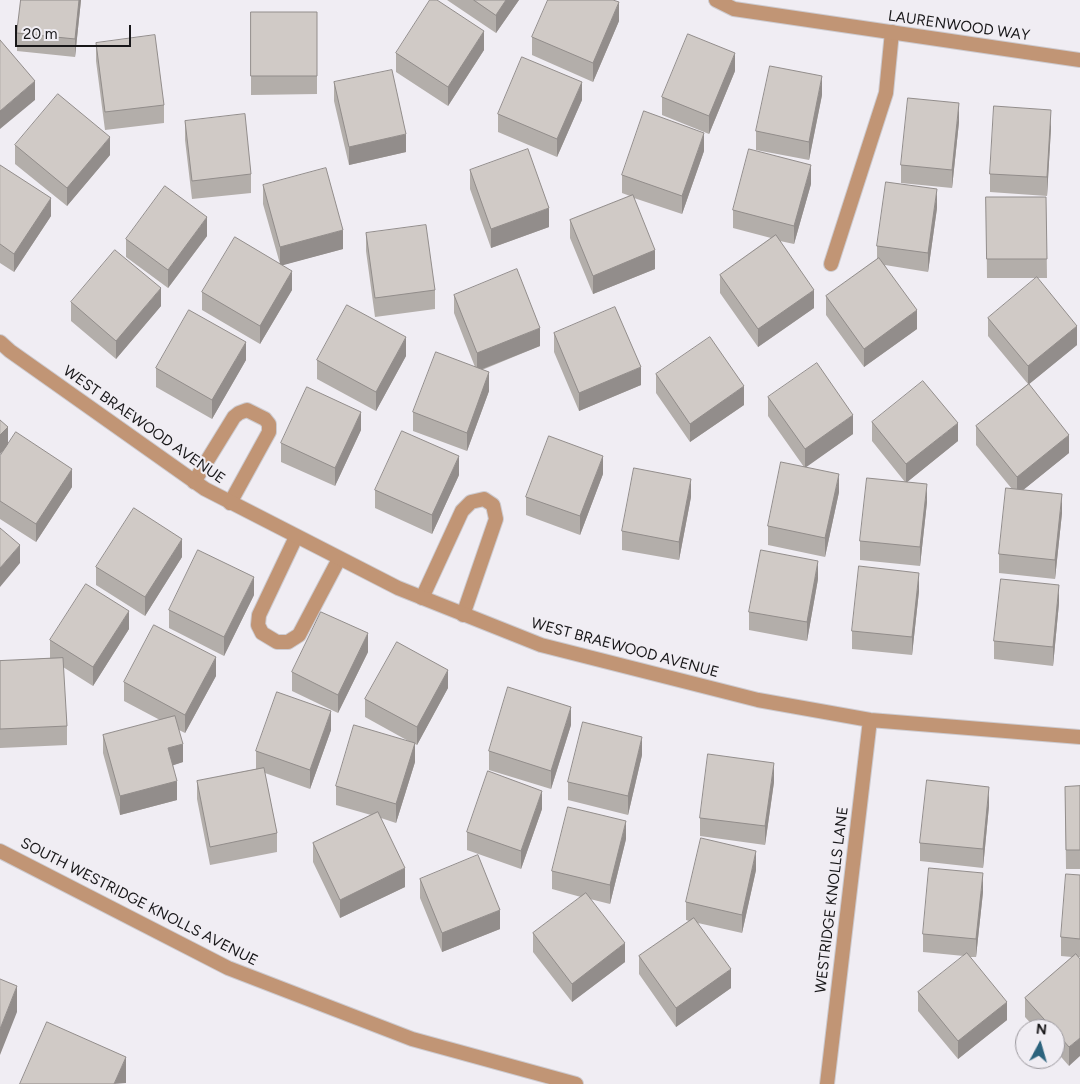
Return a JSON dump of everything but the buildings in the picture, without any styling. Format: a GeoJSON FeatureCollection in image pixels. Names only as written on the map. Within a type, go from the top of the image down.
{"type":"FeatureCollection","features":[{"type":"Feature","properties":{"kind":"street","name":"LAURENWOOD WAY"},"geometry":{"type":"LineString","coordinates":[[716,0],[734,9],[1080,60]]}},
{"type":"Feature","properties":{"kind":"street"},"geometry":{"type":"LineString","coordinates":[[831,264],[886,93],[892,32]]}},
{"type":"Feature","properties":{"kind":"street","name":"WEST BRAEWOOD AVENUE"},"geometry":{"type":"LineString","coordinates":[[0,342],[204,489],[398,588],[541,645],[758,700],[870,720],[1080,737]]}},
{"type":"Feature","properties":{"kind":"street"},"geometry":{"type":"LineString","coordinates":[[194,482],[234,417],[247,410],[265,419],[269,424],[269,432],[230,502]]}},
{"type":"Feature","properties":{"kind":"street"},"geometry":{"type":"LineString","coordinates":[[422,598],[462,511],[470,502],[484,499],[493,506],[496,519],[463,615]]}},
{"type":"Feature","properties":{"kind":"street"},"geometry":{"type":"LineString","coordinates":[[296,537],[259,615],[258,626],[262,633],[277,642],[288,642],[299,635],[339,559]]}},
{"type":"Feature","properties":{"kind":"street","name":"WESTRIDGE KNOLLS LANE"},"geometry":{"type":"LineString","coordinates":[[827,1084],[870,720]]}},
{"type":"Feature","properties":{"kind":"street","name":"SOUTH WESTRIDGE KNOLLS AVENUE"},"geometry":{"type":"LineString","coordinates":[[0,850],[228,968],[412,1040],[576,1084]]}}]}
